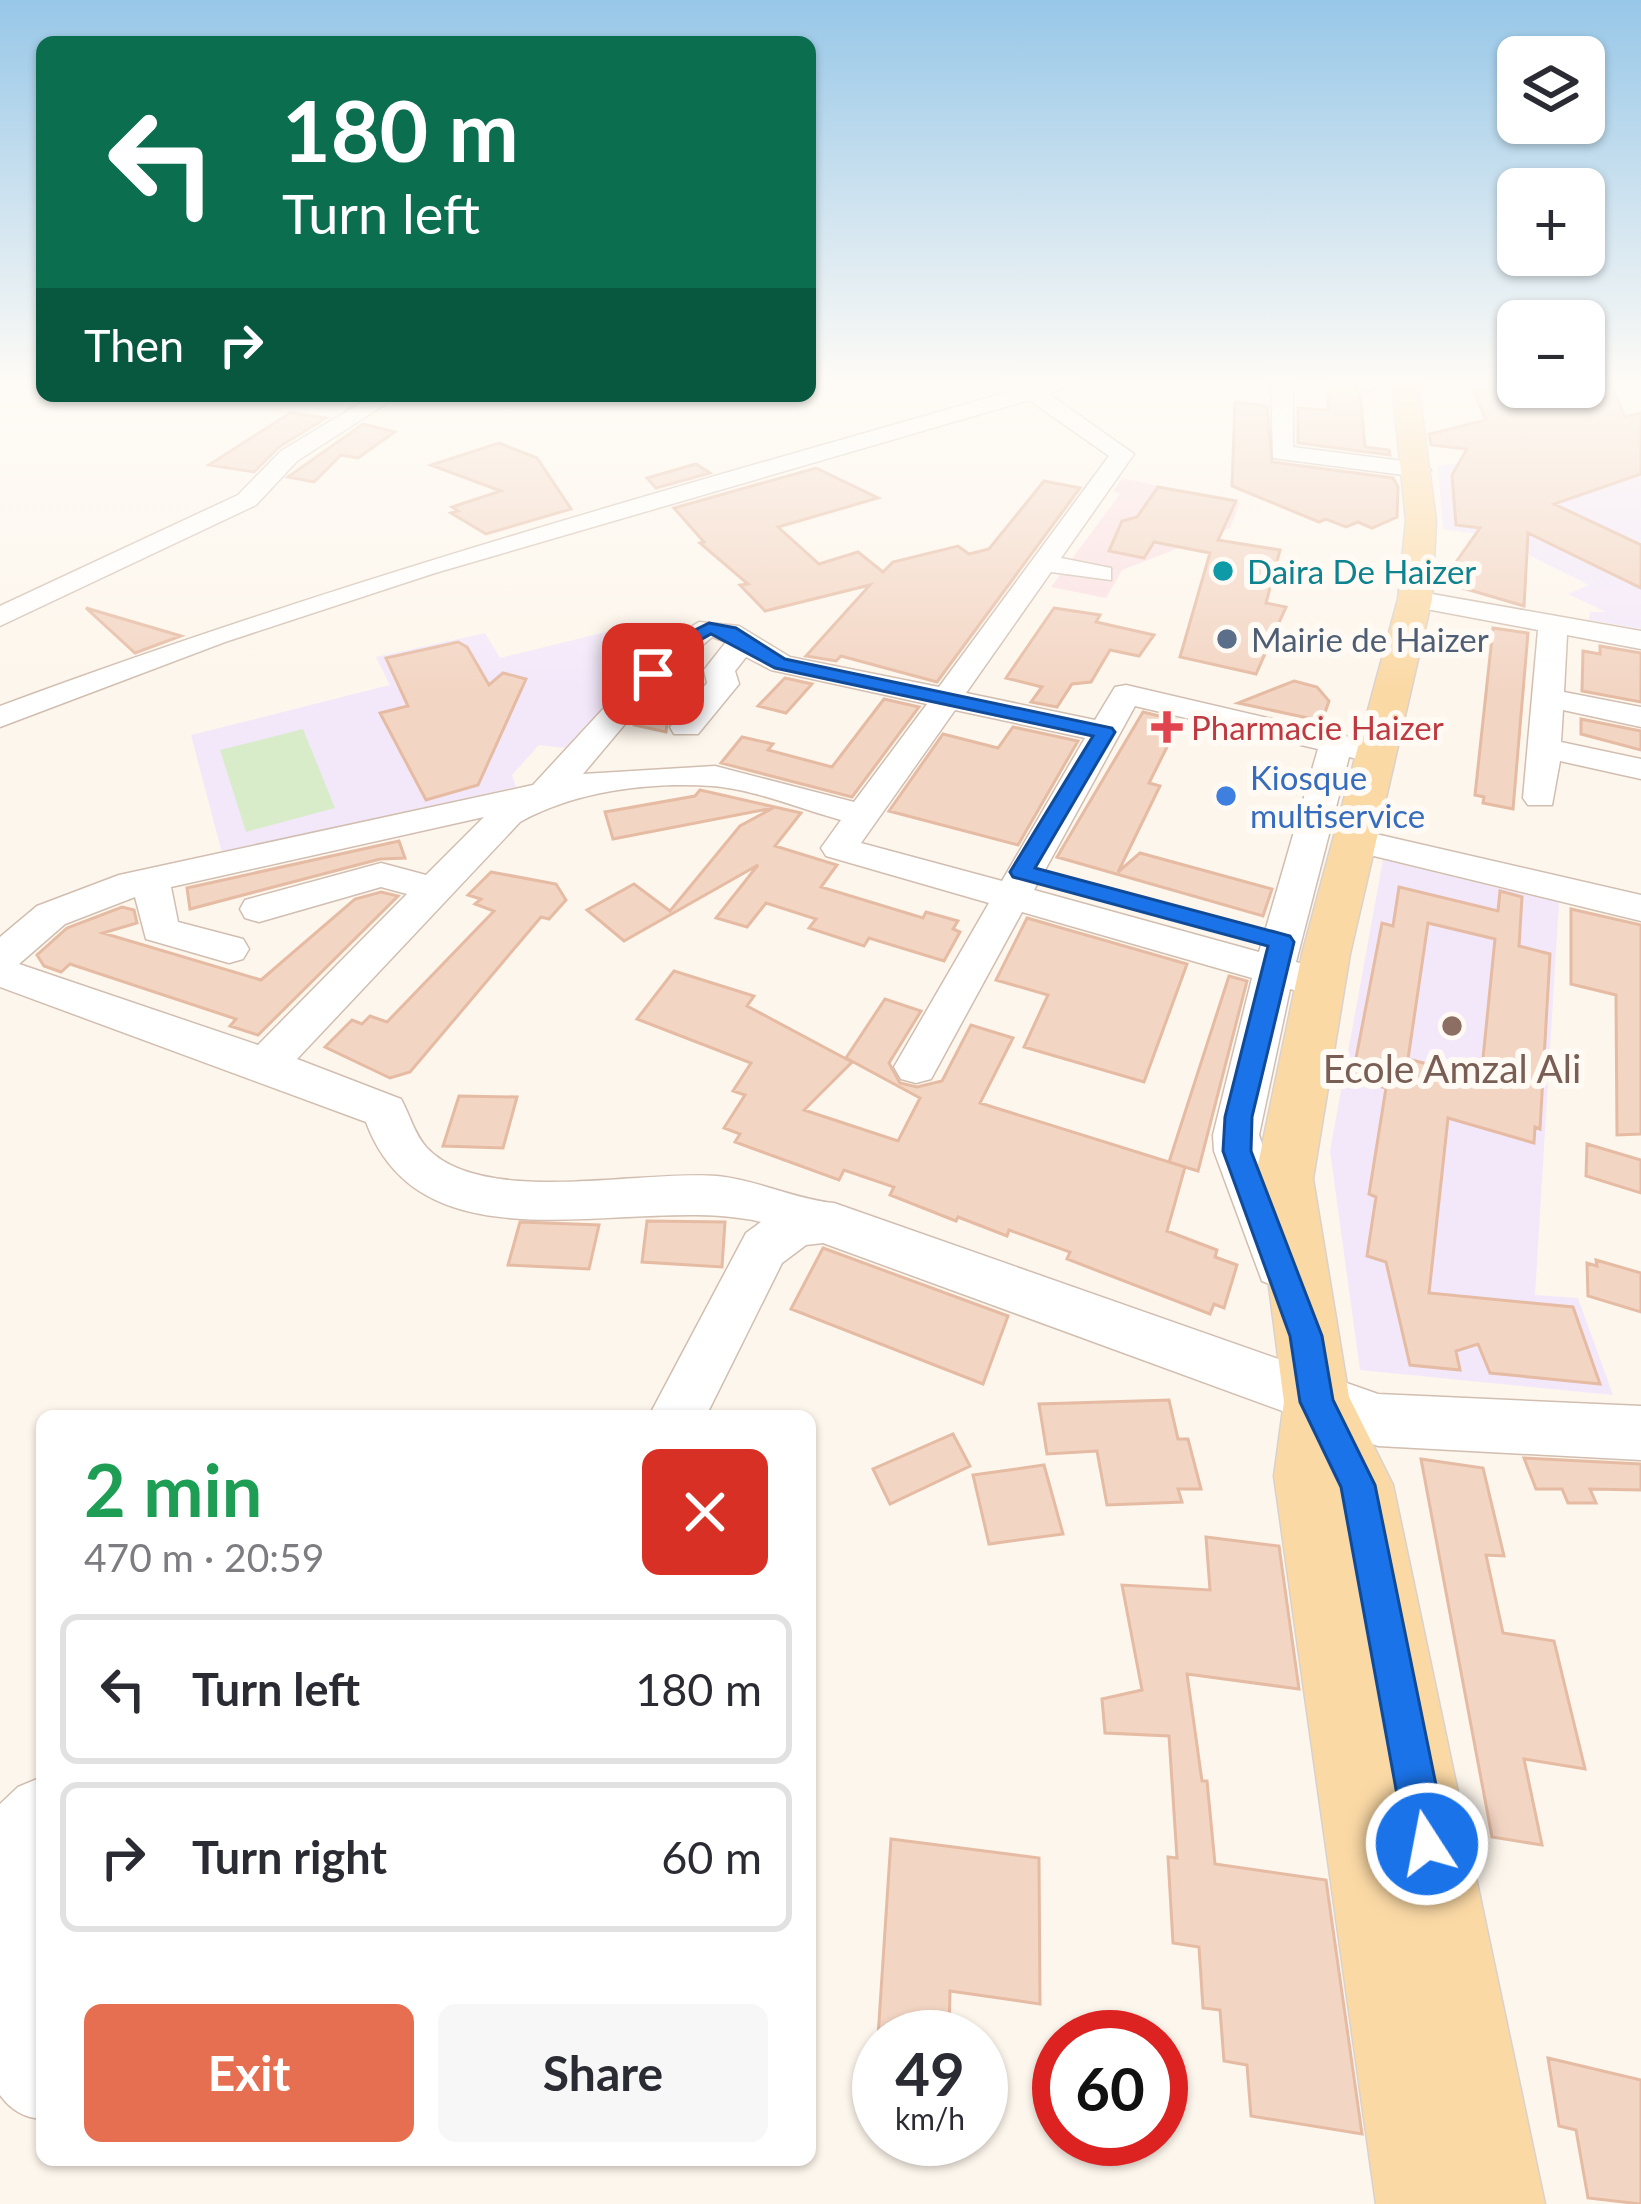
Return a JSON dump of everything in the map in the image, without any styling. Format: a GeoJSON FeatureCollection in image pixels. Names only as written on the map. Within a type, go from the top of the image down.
{"type":"FeatureCollection","features":[{"type":"Feature","properties":{"kind":"main road"},"geometry":{"type":"LineString","coordinates":[[1410,486],[1414,599],[1356,748],[1356,830],[1323,969],[1284,1179],[1311,1369],[1308,1476],[1425,2204]]}},
{"type":"Feature","properties":{"kind":"main road"},"geometry":{"type":"LineString","coordinates":[[1311,1369],[1358,1485],[1496,2204]]}},
{"type":"Feature","properties":{"kind":"street"},"geometry":{"type":"LineString","coordinates":[[0,617],[248,500],[261,486]]}},
{"type":"Feature","properties":{"kind":"street"},"geometry":{"type":"LineString","coordinates":[[0,717],[215,636],[425,567],[707,486]]}},
{"type":"Feature","properties":{"kind":"street"},"geometry":{"type":"LineString","coordinates":[[1099,486],[839,848],[1016,884],[1323,969]]}},
{"type":"Feature","properties":{"kind":"street"},"geometry":{"type":"LineString","coordinates":[[1044,563],[1102,574]]}},
{"type":"Feature","properties":{"kind":"street"},"geometry":{"type":"LineString","coordinates":[[1414,599],[1641,640]]}},
{"type":"Feature","properties":{"kind":"street"},"geometry":{"type":"LineString","coordinates":[[1540,798],[1552,623]]}},
{"type":"Feature","properties":{"kind":"street"},"geometry":{"type":"LineString","coordinates":[[266,1064],[507,814],[549,790],[695,632],[730,632],[766,659],[782,664],[1105,732]]}},
{"type":"Feature","properties":{"kind":"street"},"geometry":{"type":"LineString","coordinates":[[686,728],[724,684],[719,670],[744,640]]}},
{"type":"Feature","properties":{"kind":"street"},"geometry":{"type":"LineString","coordinates":[[1548,683],[1641,687]]}},
{"type":"Feature","properties":{"kind":"street"},"geometry":{"type":"LineString","coordinates":[[1548,683],[1641,717]]}},
{"type":"Feature","properties":{"kind":"street"},"geometry":{"type":"LineString","coordinates":[[916,1066],[1126,694],[1356,748],[1278,956],[1238,1117],[1237,1151],[1311,1369]]}},
{"type":"Feature","properties":{"kind":"street"},"geometry":{"type":"LineString","coordinates":[[1544,748],[1641,769]]}},
{"type":"Feature","properties":{"kind":"street"},"geometry":{"type":"LineString","coordinates":[[0,958],[51,915],[151,879],[549,790],[637,777],[715,776],[859,820]]}},
{"type":"Feature","properties":{"kind":"street"},"geometry":{"type":"LineString","coordinates":[[1356,830],[1641,887]]}},
{"type":"Feature","properties":{"kind":"street"},"geometry":{"type":"LineString","coordinates":[[1356,830],[1641,908]]}},
{"type":"Feature","properties":{"kind":"street"},"geometry":{"type":"LineString","coordinates":[[259,909],[380,875],[434,889]]}},
{"type":"Feature","properties":{"kind":"street"},"geometry":{"type":"LineString","coordinates":[[151,879],[160,930],[229,949]]}},
{"type":"Feature","properties":{"kind":"street"},"geometry":{"type":"LineString","coordinates":[[0,972],[386,1111],[398,1148],[423,1172],[464,1189],[514,1197],[748,1199],[1311,1369],[1378,1420],[1641,1432]]}},
{"type":"Feature","properties":{"kind":"street"},"geometry":{"type":"LineString","coordinates":[[680,1410],[764,1248],[785,1230],[812,1220]]}},
{"type":"Feature","properties":{"kind":"street"},"geometry":{"type":"LineString","coordinates":[[36,1816],[26,1824],[18,1844],[26,2066],[36,2080]]}},
{"type":"Feature","properties":{"kind":"shaded area"},"geometry":{"type":"Polygon","coordinates":[[[1117,486],[1159,486],[1240,503],[1230,528],[1122,570],[1106,598],[1051,587],[1120,494],[1113,492],[1117,486]]]}},
{"type":"Feature","properties":{"kind":"shaded area"},"geometry":{"type":"Polygon","coordinates":[[[1440,486],[1641,486],[1641,629],[1589,620],[1590,612],[1606,612],[1568,594],[1589,585],[1491,536],[1443,529],[1440,486]]]}},
{"type":"Feature","properties":{"kind":"shaded area"},"geometry":{"type":"Polygon","coordinates":[[[631,626],[671,634],[565,748],[539,745],[512,775],[516,787],[222,853],[191,735],[390,685],[376,657],[485,633],[500,658],[631,626]]]}},
{"type":"Feature","properties":{"kind":"shaded area","name":"Ecole Amzal Ali"},"geometry":{"type":"Polygon","coordinates":[[[1383,860],[1559,902],[1535,1295],[1578,1298],[1613,1395],[1360,1370],[1330,1151],[1383,860]]]}},
{"type":"Feature","properties":{"kind":"green space"},"geometry":{"type":"Polygon","coordinates":[[[303,729],[335,808],[246,832],[220,750],[303,729]]]}},
{"type":"Feature","properties":{"kind":"building"},"geometry":{"type":"Polygon","coordinates":[[[487,486],[556,486],[571,509],[486,534],[451,513],[458,511],[452,507],[501,491],[487,486]]]}},
{"type":"Feature","properties":{"kind":"building"},"geometry":{"type":"Polygon","coordinates":[[[753,486],[853,486],[878,498],[778,527],[819,564],[858,552],[883,572],[893,562],[958,546],[969,554],[989,549],[1040,486],[1080,488],[937,682],[841,656],[836,661],[806,656],[870,585],[765,611],[740,585],[748,584],[700,543],[704,542],[674,508],[753,486]]]}},
{"type":"Feature","properties":{"kind":"building"},"geometry":{"type":"Polygon","coordinates":[[[1232,486],[1397,486],[1397,517],[1372,528],[1358,522],[1346,527],[1326,519],[1319,522],[1232,486]]]}},
{"type":"Feature","properties":{"kind":"building"},"geometry":{"type":"Polygon","coordinates":[[[1453,486],[1607,486],[1554,504],[1641,545],[1641,588],[1528,533],[1524,606],[1442,582],[1480,528],[1456,525],[1453,486]]]}},
{"type":"Feature","properties":{"kind":"building"},"geometry":{"type":"Polygon","coordinates":[[[1158,487],[1236,501],[1218,540],[1280,550],[1266,603],[1286,607],[1256,674],[1180,657],[1210,553],[1154,542],[1144,558],[1109,551],[1122,521],[1137,517],[1158,487]]]}},
{"type":"Feature","properties":{"kind":"building"},"geometry":{"type":"Polygon","coordinates":[[[86,608],[181,636],[135,653],[86,608]]]}},
{"type":"Feature","properties":{"kind":"building"},"geometry":{"type":"Polygon","coordinates":[[[1054,608],[1100,615],[1096,622],[1154,635],[1139,656],[1110,650],[1091,682],[1072,684],[1057,707],[1031,702],[1042,687],[1006,678],[1054,608]]]}},
{"type":"Feature","properties":{"kind":"building"},"geometry":{"type":"Polygon","coordinates":[[[1493,628],[1528,633],[1513,809],[1483,803],[1484,797],[1475,795],[1493,628]]]}},
{"type":"Feature","properties":{"kind":"building"},"geometry":{"type":"Polygon","coordinates":[[[628,634],[660,639],[637,666],[605,659],[628,634]]]}},
{"type":"Feature","properties":{"kind":"building"},"geometry":{"type":"Polygon","coordinates":[[[458,642],[467,647],[489,685],[503,673],[526,679],[478,785],[426,800],[380,713],[408,706],[386,658],[458,642]]]}},
{"type":"Feature","properties":{"kind":"building"},"geometry":{"type":"Polygon","coordinates":[[[1600,646],[1641,653],[1641,702],[1582,691],[1583,651],[1600,654],[1600,646]]]}},
{"type":"Feature","properties":{"kind":"building"},"geometry":{"type":"Polygon","coordinates":[[[689,668],[700,671],[702,682],[667,724],[666,732],[635,725],[689,668]]]}},
{"type":"Feature","properties":{"kind":"building"},"geometry":{"type":"Polygon","coordinates":[[[785,678],[812,684],[786,713],[758,706],[785,678]]]}},
{"type":"Feature","properties":{"kind":"building"},"geometry":{"type":"Polygon","coordinates":[[[1294,681],[1317,687],[1329,701],[1322,721],[1238,703],[1294,681]]]}},
{"type":"Feature","properties":{"kind":"building"},"geometry":{"type":"Polygon","coordinates":[[[884,699],[919,707],[852,797],[721,763],[742,737],[773,744],[768,750],[832,767],[884,699]]]}},
{"type":"Feature","properties":{"kind":"building"},"geometry":{"type":"Polygon","coordinates":[[[1143,712],[1180,721],[1149,783],[1160,786],[1118,872],[1140,853],[1272,889],[1263,916],[1057,857],[1143,712]]]}},
{"type":"Feature","properties":{"kind":"building"},"geometry":{"type":"Polygon","coordinates":[[[1581,719],[1641,731],[1641,750],[1581,734],[1581,719]]]}},
{"type":"Feature","properties":{"kind":"building"},"geometry":{"type":"Polygon","coordinates":[[[1013,727],[1078,741],[1018,845],[889,811],[943,734],[998,748],[1013,727]]]}},
{"type":"Feature","properties":{"kind":"building"},"geometry":{"type":"Polygon","coordinates":[[[700,790],[801,813],[775,846],[837,865],[821,887],[923,918],[926,912],[958,921],[953,929],[960,932],[944,961],[869,938],[864,946],[809,928],[816,919],[766,903],[747,927],[716,918],[758,865],[624,941],[587,910],[634,884],[670,911],[740,826],[773,808],[613,839],[605,812],[695,796],[700,790]]]}},
{"type":"Feature","properties":{"kind":"building"},"geometry":{"type":"Polygon","coordinates":[[[399,841],[405,858],[380,859],[190,909],[187,888],[399,841]]]}},
{"type":"Feature","properties":{"kind":"building"},"geometry":{"type":"Polygon","coordinates":[[[491,872],[556,884],[566,900],[549,919],[541,917],[410,1072],[390,1078],[325,1047],[352,1020],[362,1024],[370,1016],[387,1022],[494,911],[475,904],[481,899],[468,895],[491,872]]]}},
{"type":"Feature","properties":{"kind":"building"},"geometry":{"type":"Polygon","coordinates":[[[1399,887],[1498,911],[1500,891],[1522,897],[1519,946],[1550,954],[1540,1129],[1535,1127],[1534,1143],[1448,1118],[1429,1293],[1573,1307],[1600,1384],[1490,1373],[1478,1344],[1456,1351],[1460,1370],[1410,1365],[1386,1262],[1367,1256],[1376,1197],[1369,1194],[1386,1088],[1352,1079],[1382,923],[1393,926],[1399,887]],[[1428,923],[1408,1059],[1481,1078],[1495,939],[1428,923]]]}},
{"type":"Feature","properties":{"kind":"building"},"geometry":{"type":"Polygon","coordinates":[[[381,892],[398,896],[258,1035],[230,1026],[236,1019],[70,964],[61,972],[44,966],[37,955],[67,928],[122,907],[134,910],[137,923],[103,933],[261,980],[355,899],[381,892]]]}},
{"type":"Feature","properties":{"kind":"building"},"geometry":{"type":"Polygon","coordinates":[[[1571,909],[1641,925],[1641,1134],[1617,1135],[1616,995],[1571,984],[1571,909]]]}},
{"type":"Feature","properties":{"kind":"building"},"geometry":{"type":"Polygon","coordinates":[[[1027,918],[1187,964],[1144,1082],[1024,1047],[1048,995],[996,980],[1027,918]]]}},
{"type":"Feature","properties":{"kind":"building"},"geometry":{"type":"Polygon","coordinates":[[[674,971],[754,996],[747,1006],[852,1062],[804,1110],[898,1141],[920,1098],[846,1058],[885,999],[921,1011],[889,1063],[900,1083],[917,1087],[942,1081],[971,1025],[1013,1038],[980,1103],[1185,1167],[1167,1231],[1217,1250],[1215,1257],[1237,1265],[1224,1308],[1214,1304],[1210,1314],[1067,1259],[1070,1252],[1009,1230],[1007,1236],[958,1217],[956,1221],[890,1195],[894,1187],[844,1170],[839,1180],[735,1142],[740,1134],[724,1128],[745,1095],[733,1091],[751,1063],[637,1019],[674,971]]]}},
{"type":"Feature","properties":{"kind":"building"},"geometry":{"type":"Polygon","coordinates":[[[1229,976],[1247,981],[1198,1171],[1169,1162],[1229,976]]]}},
{"type":"Feature","properties":{"kind":"building"},"geometry":{"type":"Polygon","coordinates":[[[459,1096],[517,1097],[503,1148],[443,1146],[459,1096]]]}},
{"type":"Feature","properties":{"kind":"building"},"geometry":{"type":"Polygon","coordinates":[[[1587,1144],[1641,1160],[1641,1193],[1586,1176],[1587,1144]]]}},
{"type":"Feature","properties":{"kind":"building"},"geometry":{"type":"Polygon","coordinates":[[[647,1221],[725,1222],[722,1267],[642,1262],[647,1221]]]}},
{"type":"Feature","properties":{"kind":"building"},"geometry":{"type":"Polygon","coordinates":[[[520,1222],[599,1225],[589,1269],[508,1265],[520,1222]]]}},
{"type":"Feature","properties":{"kind":"building"},"geometry":{"type":"Polygon","coordinates":[[[823,1248],[1008,1316],[983,1384],[791,1309],[823,1248]]]}},
{"type":"Feature","properties":{"kind":"building"},"geometry":{"type":"Polygon","coordinates":[[[1596,1260],[1641,1273],[1641,1312],[1588,1296],[1587,1263],[1597,1266],[1596,1260]]]}},
{"type":"Feature","properties":{"kind":"building"},"geometry":{"type":"Polygon","coordinates":[[[1169,1400],[1178,1439],[1188,1439],[1201,1489],[1178,1489],[1182,1502],[1107,1505],[1097,1451],[1047,1454],[1039,1404],[1169,1400]]]}},
{"type":"Feature","properties":{"kind":"building"},"geometry":{"type":"Polygon","coordinates":[[[953,1434],[970,1466],[890,1504],[873,1469],[953,1434]]]}},
{"type":"Feature","properties":{"kind":"building"},"geometry":{"type":"Polygon","coordinates":[[[1524,1458],[1641,1464],[1641,1490],[1590,1489],[1596,1503],[1568,1503],[1562,1489],[1536,1489],[1524,1458]]]}},
{"type":"Feature","properties":{"kind":"building"},"geometry":{"type":"Polygon","coordinates":[[[1421,1459],[1483,1468],[1504,1556],[1486,1555],[1503,1633],[1554,1641],[1585,1769],[1524,1759],[1542,1845],[1492,1837],[1421,1459]]]}},
{"type":"Feature","properties":{"kind":"building"},"geometry":{"type":"Polygon","coordinates":[[[1044,1465],[1063,1534],[989,1544],[973,1475],[1044,1465]]]}},
{"type":"Feature","properties":{"kind":"building"},"geometry":{"type":"Polygon","coordinates":[[[1206,1537],[1279,1546],[1299,1689],[1187,1674],[1202,1781],[1207,1781],[1215,1864],[1326,1880],[1362,2134],[1251,2116],[1247,2065],[1224,2061],[1220,2010],[1203,2008],[1199,1947],[1173,1943],[1168,1857],[1177,1858],[1169,1736],[1105,1733],[1102,1699],[1142,1690],[1122,1585],[1210,1590],[1206,1537]]]}},
{"type":"Feature","properties":{"kind":"building"},"geometry":{"type":"Polygon","coordinates":[[[891,1839],[1039,1858],[1040,2004],[950,1991],[950,2010],[880,2010],[891,1839]]]}},
{"type":"Feature","properties":{"kind":"building"},"geometry":{"type":"Polygon","coordinates":[[[1548,2058],[1641,2080],[1641,2204],[1588,2198],[1576,2130],[1559,2126],[1548,2058]]]}},
{"type":"Feature","properties":{"kind":"place","name":"Daira De Haizer"},"geometry":{"type":"Point","coordinates":[1223,571]}},
{"type":"Feature","properties":{"kind":"place","name":"Mairie de Haizer"},"geometry":{"type":"Point","coordinates":[1227,639]}},
{"type":"Feature","properties":{"kind":"place","name":"Pharmacie Haizer"},"geometry":{"type":"Point","coordinates":[1167,727]}},
{"type":"Feature","properties":{"kind":"place","name":"Kiosque multiservice"},"geometry":{"type":"Point","coordinates":[1226,796]}},
{"type":"Feature","properties":{"kind":"place","name":"Ecole Amzal Ali"},"geometry":{"type":"Point","coordinates":[1452,1026]}},
{"type":"Feature","properties":{"kind":"route"},"geometry":{"type":"LineString","coordinates":[[653,674],[680,644],[709,628],[730,632],[766,659],[782,664],[1105,732],[1022,872],[1282,942],[1238,1117],[1237,1151],[1306,1336],[1317,1402],[1358,1485],[1427,1844]]}}]}
